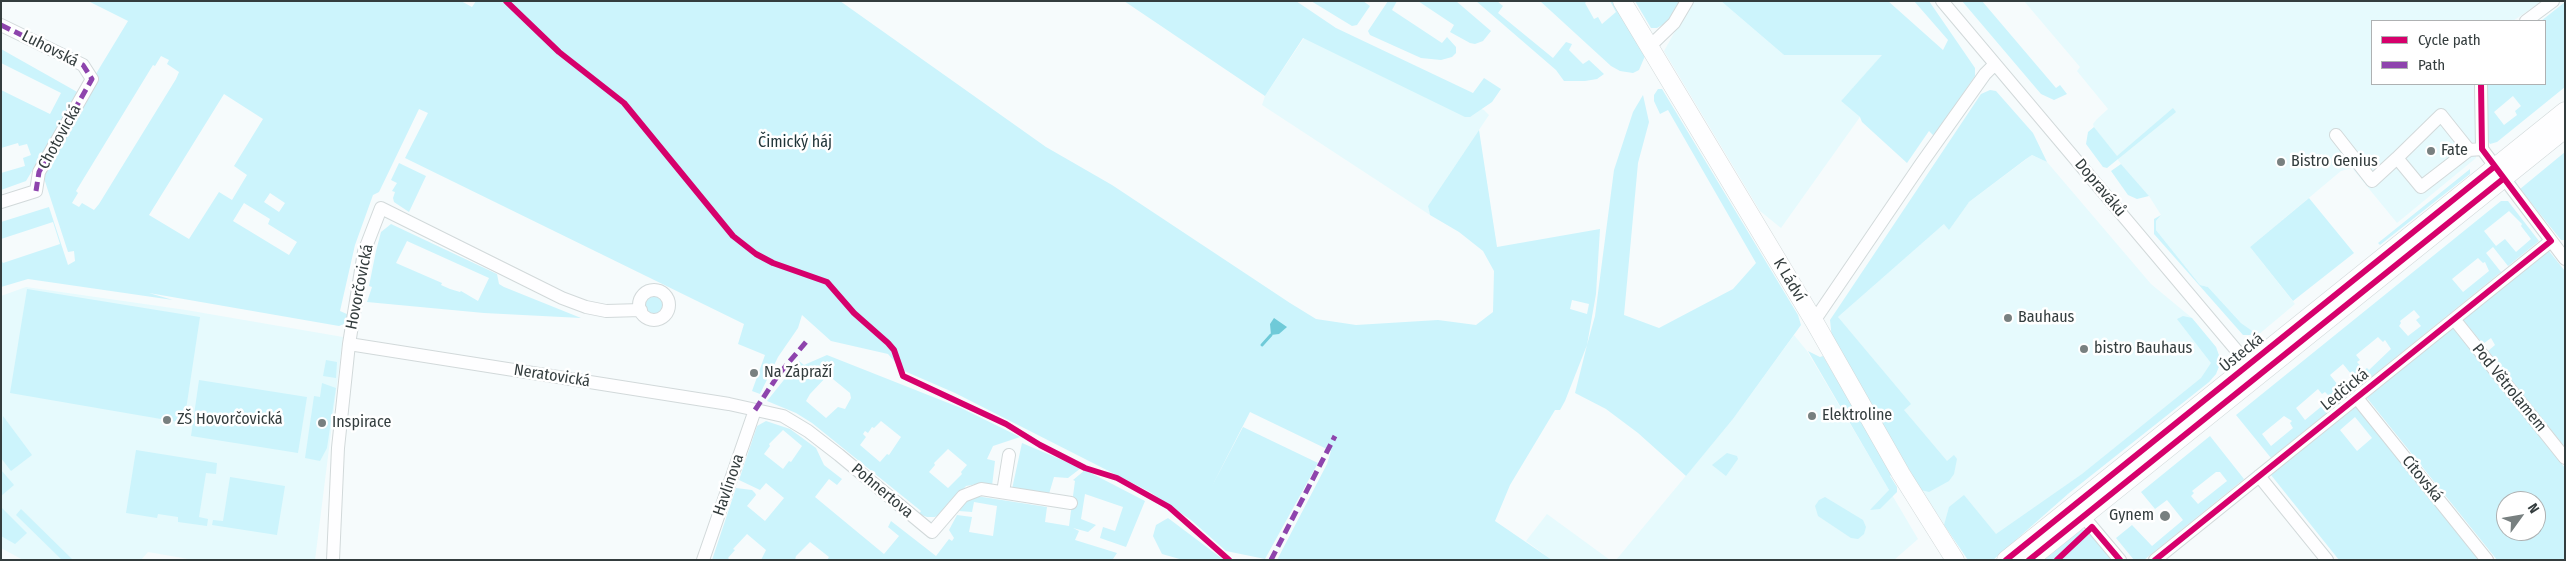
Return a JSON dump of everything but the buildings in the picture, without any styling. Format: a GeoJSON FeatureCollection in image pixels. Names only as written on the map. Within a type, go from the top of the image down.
{"type":"FeatureCollection","features":[{"type":"Feature","properties":{"kind":"main road","name":"K Ládví"},"geometry":{"type":"LineString","coordinates":[[1622,1],[1814,321],[1901,474],[1955,560]]}},
{"type":"Feature","properties":{"kind":"main road","name":"Ústecká"},"geometry":{"type":"LineString","coordinates":[[2029,560],[2253,371],[2498,173],[2565,111]]}},
{"type":"Feature","properties":{"kind":"main road","name":"Ústecká"},"geometry":{"type":"LineString","coordinates":[[2498,173],[2565,130]]}},
{"type":"Feature","properties":{"kind":"main road","name":"Ústecká"},"geometry":{"type":"LineString","coordinates":[[2006,560],[2253,371]]}},
{"type":"Feature","properties":{"kind":"street"},"geometry":{"type":"LineString","coordinates":[[1649,47],[1674,23],[1687,1]]}},
{"type":"Feature","properties":{"kind":"street","name":"Dopraváků"},"geometry":{"type":"LineString","coordinates":[[1942,1],[2253,371]]}},
{"type":"Feature","properties":{"kind":"street"},"geometry":{"type":"LineString","coordinates":[[2527,20],[2538,6],[2553,1]]}},
{"type":"Feature","properties":{"kind":"street","name":"Luhovská"},"geometry":{"type":"LineString","coordinates":[[1,25],[83,65],[92,79]]}},
{"type":"Feature","properties":{"kind":"street"},"geometry":{"type":"LineString","coordinates":[[1814,321],[1921,164],[1994,64]]}},
{"type":"Feature","properties":{"kind":"street","name":"Chotovická"},"geometry":{"type":"LineString","coordinates":[[1,202],[36,191],[39,172],[92,79]]}},
{"type":"Feature","properties":{"kind":"street"},"geometry":{"type":"LineString","coordinates":[[2475,150],[2481,85]]}},
{"type":"Feature","properties":{"kind":"street"},"geometry":{"type":"LineString","coordinates":[[2336,134],[2372,181],[2441,115],[2498,173],[2565,258]]}},
{"type":"Feature","properties":{"kind":"street"},"geometry":{"type":"LineString","coordinates":[[2397,158],[2421,187],[2475,150]]}},
{"type":"Feature","properties":{"kind":"street","name":"Hovorčovická"},"geometry":{"type":"LineString","coordinates":[[333,560],[338,448],[350,344],[364,252],[381,208],[570,301],[606,311],[640,310]]}},
{"type":"Feature","properties":{"kind":"street","name":"Ledčická"},"geometry":{"type":"LineString","coordinates":[[2155,560],[2551,241]]}},
{"type":"Feature","properties":{"kind":"street","name":"Pod Větrolamem"},"geometry":{"type":"LineString","coordinates":[[2454,319],[2565,458]]}},
{"type":"Feature","properties":{"kind":"street","name":"Neratovická"},"geometry":{"type":"LineString","coordinates":[[350,344],[755,410]]}},
{"type":"Feature","properties":{"kind":"street","name":"Cítovská"},"geometry":{"type":"LineString","coordinates":[[2357,398],[2487,560]]}},
{"type":"Feature","properties":{"kind":"street","name":"Pohnertova"},"geometry":{"type":"LineString","coordinates":[[755,410],[783,416],[808,431],[932,532],[962,496],[981,489],[1071,503]]}},
{"type":"Feature","properties":{"kind":"street","name":"Havlínova"},"geometry":{"type":"LineString","coordinates":[[703,560],[755,410]]}},
{"type":"Feature","properties":{"kind":"street"},"geometry":{"type":"LineString","coordinates":[[1003,492],[1009,455]]}},
{"type":"Feature","properties":{"kind":"street"},"geometry":{"type":"LineString","coordinates":[[2260,476],[2327,560]]}},
{"type":"Feature","properties":{"kind":"street"},"geometry":{"type":"LineString","coordinates":[[2083,516],[2120,560]]}},
{"type":"Feature","properties":{"kind":"shaded area"},"geometry":{"type":"Polygon","coordinates":[[[1692,1],[1721,1],[1784,55],[1883,55],[1841,101],[1860,117],[1781,228],[1760,211],[1664,51],[1692,1]]]}},
{"type":"Feature","properties":{"kind":"shaded area"},"geometry":{"type":"Polygon","coordinates":[[[2024,1],[2542,1],[2514,20],[2371,20],[2371,85],[2475,85],[2476,158],[2397,223],[2352,168],[2341,171],[2250,247],[2295,304],[2258,335],[2241,323],[2208,287],[2200,285],[2156,230],[2156,221],[2161,215],[2149,196],[2121,164],[2094,127],[2093,124],[2108,109],[2077,71],[2080,67],[2024,1]]]}},
{"type":"Feature","properties":{"kind":"shaded area"},"geometry":{"type":"Polygon","coordinates":[[[1306,35],[1484,110],[1489,115],[1428,206],[1430,215],[1262,105],[1265,96],[1306,35]]]}},
{"type":"Feature","properties":{"kind":"shaded area"},"geometry":{"type":"Polygon","coordinates":[[[2032,155],[2047,162],[2151,284],[2192,318],[2216,347],[2221,361],[2216,374],[2209,382],[2069,493],[1993,560],[1968,560],[1921,490],[1832,339],[1838,317],[1969,202],[2032,155]]]}},
{"type":"Feature","properties":{"kind":"shaded area","name":"ZŠ Hovorčovická"},"geometry":{"type":"Polygon","coordinates":[[[26,287],[186,310],[343,337],[315,560],[194,560],[148,552],[141,560],[23,560],[1,548],[1,296],[26,287]]]}},
{"type":"Feature","properties":{"kind":"shaded area"},"geometry":{"type":"Polygon","coordinates":[[[1794,335],[1807,351],[1918,539],[1894,560],[1616,560],[1733,419],[1794,335]]]}},
{"type":"Feature","properties":{"kind":"shaded area"},"geometry":{"type":"Polygon","coordinates":[[[1547,514],[1610,560],[1552,560],[1526,541],[1547,514]]]}},
{"type":"Feature","properties":{"kind":"green space","name":"Čimický háj"},"geometry":{"type":"Polygon","coordinates":[[[88,1],[461,1],[472,7],[476,1],[840,1],[1046,147],[1112,185],[1290,303],[1316,319],[1356,325],[1438,320],[1476,325],[1493,312],[1494,271],[1483,251],[1459,232],[1430,215],[1428,206],[1479,130],[1497,247],[1600,229],[1596,294],[1587,345],[1565,401],[1560,410],[1555,410],[1510,485],[1495,521],[1552,560],[1277,560],[1327,464],[1331,451],[1250,412],[1211,488],[1243,427],[1318,463],[1265,559],[1226,551],[1191,520],[1150,492],[955,393],[902,370],[888,354],[831,341],[802,315],[798,328],[778,357],[760,394],[752,391],[765,355],[738,344],[744,324],[405,158],[428,113],[419,109],[379,192],[373,195],[355,245],[340,311],[349,315],[344,324],[339,326],[149,293],[173,300],[28,279],[1,287],[1,260],[3,263],[60,244],[53,222],[1,239],[1,222],[49,207],[68,265],[75,261],[74,251],[68,252],[40,166],[128,21],[88,1]],[[161,56],[155,66],[153,65],[76,191],[78,193],[72,203],[79,207],[82,203],[94,210],[99,204],[179,72],[167,64],[169,60],[161,56]],[[224,94],[149,215],[189,239],[219,192],[232,200],[247,175],[234,166],[263,119],[224,94]],[[270,193],[264,202],[279,212],[285,203],[270,193]],[[244,203],[233,221],[289,255],[297,242],[268,224],[270,219],[244,203]],[[1572,300],[1570,309],[1587,314],[1589,304],[1572,300]]]}},
{"type":"Feature","properties":{"kind":"green space"},"geometry":{"type":"Polygon","coordinates":[[[1124,1],[1296,1],[1336,28],[1473,93],[1484,78],[1501,89],[1492,102],[1470,117],[1465,117],[1303,38],[1265,96],[1124,1]]]}},
{"type":"Feature","properties":{"kind":"green space"},"geometry":{"type":"Polygon","coordinates":[[[1311,1],[1363,1],[1370,6],[1357,25],[1352,26],[1311,1]]]}},
{"type":"Feature","properties":{"kind":"green space"},"geometry":{"type":"Polygon","coordinates":[[[1388,1],[1397,1],[1392,10],[1442,43],[1447,37],[1456,47],[1456,53],[1452,57],[1441,60],[1421,58],[1370,35],[1368,31],[1388,1]]]}},
{"type":"Feature","properties":{"kind":"green space"},"geometry":{"type":"Polygon","coordinates":[[[1418,1],[1456,1],[1491,31],[1483,41],[1475,44],[1470,43],[1450,32],[1454,25],[1418,1]]]}},
{"type":"Feature","properties":{"kind":"green space"},"geometry":{"type":"Polygon","coordinates":[[[1476,1],[1497,1],[1503,6],[1498,13],[1553,58],[1566,42],[1572,44],[1569,50],[1583,64],[1589,60],[1604,74],[1597,79],[1564,81],[1556,70],[1476,1]]]}},
{"type":"Feature","properties":{"kind":"green space"},"geometry":{"type":"Polygon","coordinates":[[[1540,1],[1587,1],[1585,3],[1594,19],[1598,17],[1602,24],[1616,12],[1610,1],[1613,1],[1645,56],[1639,70],[1633,73],[1620,71],[1611,66],[1540,1]]]}},
{"type":"Feature","properties":{"kind":"green space"},"geometry":{"type":"Polygon","coordinates":[[[1635,1],[1682,1],[1671,20],[1657,28],[1651,28],[1635,1]]]}},
{"type":"Feature","properties":{"kind":"green space"},"geometry":{"type":"Polygon","coordinates":[[[1721,1],[1888,1],[1943,50],[1948,40],[1914,1],[1929,1],[1975,68],[1975,76],[1934,136],[1929,131],[1907,163],[1841,101],[1882,55],[1784,55],[1721,1]]]}},
{"type":"Feature","properties":{"kind":"green space"},"geometry":{"type":"Polygon","coordinates":[[[1962,1],[1982,1],[2056,88],[2060,85],[2067,94],[2054,100],[2041,94],[1962,1]]]}},
{"type":"Feature","properties":{"kind":"green space"},"geometry":{"type":"Polygon","coordinates":[[[2565,2],[2565,87],[2497,142],[2490,144],[2488,141],[2488,85],[2546,85],[2546,20],[2542,20],[2565,2]],[[2513,96],[2494,112],[2504,125],[2517,115],[2515,111],[2521,106],[2513,96]]]}},
{"type":"Feature","properties":{"kind":"green space"},"geometry":{"type":"Polygon","coordinates":[[[1,49],[79,93],[26,181],[1,190],[1,173],[25,166],[23,158],[31,155],[27,144],[19,146],[18,143],[1,148],[1,90],[50,114],[61,93],[1,63],[1,49]]]}},
{"type":"Feature","properties":{"kind":"green space"},"geometry":{"type":"Polygon","coordinates":[[[1658,89],[1662,89],[1798,315],[1801,325],[1733,419],[1686,476],[1638,433],[1606,409],[1575,393],[1595,316],[1614,170],[1633,112],[1643,95],[1649,122],[1638,163],[1624,315],[1659,328],[1733,289],[1756,263],[1668,110],[1660,114],[1654,101],[1654,95],[1658,89]]]}},
{"type":"Feature","properties":{"kind":"green space"},"geometry":{"type":"Polygon","coordinates":[[[1990,90],[1996,91],[2033,133],[2047,162],[2032,155],[2026,159],[1969,202],[1949,230],[1944,224],[1838,317],[1911,404],[1904,410],[1947,461],[1954,455],[1957,459],[1954,474],[1949,481],[1929,492],[1921,490],[1832,339],[1830,320],[1981,94],[1990,90]]]}},
{"type":"Feature","properties":{"kind":"green space"},"geometry":{"type":"Polygon","coordinates":[[[2173,108],[2176,112],[2107,168],[2103,167],[2086,144],[2088,132],[2094,127],[2117,156],[2173,108]]]}},
{"type":"Feature","properties":{"kind":"green space"},"geometry":{"type":"Polygon","coordinates":[[[2565,152],[2565,240],[2561,240],[2520,189],[2565,152]]]}},
{"type":"Feature","properties":{"kind":"green space"},"geometry":{"type":"Polygon","coordinates":[[[399,163],[426,176],[409,212],[394,202],[393,198],[395,192],[392,191],[397,183],[391,180],[399,163]]]}},
{"type":"Feature","properties":{"kind":"green space"},"geometry":{"type":"Polygon","coordinates":[[[2121,164],[2149,196],[2137,199],[2128,195],[2111,171],[2121,164]]]}},
{"type":"Feature","properties":{"kind":"green space"},"geometry":{"type":"Polygon","coordinates":[[[2470,169],[2470,174],[2380,245],[2378,243],[2470,169]]]}},
{"type":"Feature","properties":{"kind":"green space"},"geometry":{"type":"Polygon","coordinates":[[[2309,198],[2354,253],[2293,301],[2250,247],[2309,198]]]}},
{"type":"Feature","properties":{"kind":"green space"},"geometry":{"type":"Polygon","coordinates":[[[2501,201],[2508,201],[2539,241],[2508,266],[2493,247],[2486,253],[2501,272],[2271,458],[2236,415],[2501,201]],[[2509,211],[2484,231],[2496,246],[2505,239],[2516,252],[2531,239],[2521,226],[2522,224],[2509,211]],[[2478,258],[2452,279],[2463,292],[2489,271],[2485,262],[2483,263],[2478,258]],[[2414,310],[2400,321],[2399,326],[2408,336],[2421,326],[2416,320],[2420,317],[2414,310]],[[2378,337],[2356,355],[2360,360],[2357,362],[2364,370],[2367,368],[2369,370],[2391,349],[2385,340],[2383,342],[2378,337]],[[2343,364],[2330,375],[2342,390],[2355,379],[2343,364]],[[2318,389],[2296,408],[2305,420],[2328,401],[2326,398],[2329,396],[2325,392],[2322,394],[2318,389]],[[2284,416],[2262,434],[2271,446],[2293,428],[2290,423],[2292,421],[2284,416]]]}},
{"type":"Feature","properties":{"kind":"green space"},"geometry":{"type":"Polygon","coordinates":[[[2161,215],[2156,221],[2156,230],[2200,285],[2208,287],[2241,323],[2258,335],[2243,335],[2154,234],[2154,219],[2161,215]]]}},
{"type":"Feature","properties":{"kind":"green space"},"geometry":{"type":"Polygon","coordinates":[[[391,224],[497,274],[499,284],[504,287],[581,318],[484,313],[367,302],[372,287],[369,286],[381,232],[391,224]],[[407,241],[396,263],[442,283],[441,285],[450,289],[461,291],[478,301],[489,278],[407,241]]]}},
{"type":"Feature","properties":{"kind":"green space"},"geometry":{"type":"Polygon","coordinates":[[[2549,251],[2565,271],[2565,447],[2488,351],[2495,345],[2491,338],[2483,344],[2463,320],[2549,251]]]}},
{"type":"Feature","properties":{"kind":"green space"},"geometry":{"type":"Polygon","coordinates":[[[27,289],[200,317],[184,423],[10,393],[27,289]]]}},
{"type":"Feature","properties":{"kind":"green space"},"geometry":{"type":"Polygon","coordinates":[[[654,295],[661,298],[664,305],[661,312],[654,315],[647,312],[644,305],[647,298],[654,295]]]}},
{"type":"Feature","properties":{"kind":"green space"},"geometry":{"type":"Polygon","coordinates":[[[2183,316],[2192,318],[2216,347],[2221,361],[2216,374],[2209,382],[2069,493],[1993,560],[1968,560],[1944,525],[1949,507],[1964,495],[1996,534],[2082,474],[2201,378],[2211,363],[2177,319],[2183,316]]]}},
{"type":"Feature","properties":{"kind":"green space"},"geometry":{"type":"Polygon","coordinates":[[[2453,328],[2565,468],[2565,560],[2497,560],[2367,398],[2453,328]]]}},
{"type":"Feature","properties":{"kind":"green space"},"geometry":{"type":"Polygon","coordinates":[[[1808,351],[1820,357],[1823,356],[1893,474],[1890,476],[1897,487],[1897,492],[1880,509],[1870,510],[1889,490],[1808,351]]]}},
{"type":"Feature","properties":{"kind":"green space"},"geometry":{"type":"Polygon","coordinates":[[[827,355],[961,408],[1020,437],[993,446],[987,459],[995,461],[992,486],[977,484],[966,486],[942,513],[935,517],[927,517],[919,514],[921,511],[812,423],[796,413],[767,401],[799,361],[804,365],[827,355]],[[828,375],[806,401],[826,418],[838,407],[845,409],[851,398],[850,393],[828,375]],[[881,421],[874,428],[872,427],[868,433],[865,431],[863,434],[866,437],[860,445],[880,462],[887,454],[889,455],[901,437],[881,421]],[[948,449],[934,463],[935,465],[929,472],[948,488],[962,474],[961,472],[967,465],[948,449]]]}},
{"type":"Feature","properties":{"kind":"green space"},"geometry":{"type":"Polygon","coordinates":[[[326,360],[337,362],[336,378],[323,376],[326,360]]]}},
{"type":"Feature","properties":{"kind":"green space"},"geometry":{"type":"Polygon","coordinates":[[[199,380],[307,397],[298,453],[191,436],[199,380]]]}},
{"type":"Feature","properties":{"kind":"green space"},"geometry":{"type":"Polygon","coordinates":[[[322,383],[336,388],[327,448],[320,461],[305,458],[314,396],[320,397],[322,383]]]}},
{"type":"Feature","properties":{"kind":"green space"},"geometry":{"type":"Polygon","coordinates":[[[2357,406],[2480,560],[2339,560],[2271,475],[2357,406]],[[2355,417],[2340,430],[2357,451],[2372,438],[2355,417]]]}},
{"type":"Feature","properties":{"kind":"green space"},"geometry":{"type":"Polygon","coordinates":[[[3,416],[32,455],[11,471],[1,458],[3,416]]]}},
{"type":"Feature","properties":{"kind":"green space"},"geometry":{"type":"Polygon","coordinates":[[[766,421],[790,429],[816,448],[824,465],[842,479],[837,485],[829,479],[815,497],[884,554],[899,536],[888,527],[891,521],[936,556],[949,539],[952,541],[954,538],[949,530],[957,515],[972,517],[969,532],[993,536],[997,506],[974,502],[972,512],[959,511],[968,499],[976,496],[1047,507],[1045,522],[1069,526],[1075,481],[1073,480],[1085,470],[1145,501],[1126,547],[1100,538],[1103,527],[1115,531],[1123,507],[1085,494],[1081,519],[1096,525],[1088,532],[1073,528],[1079,531],[1075,540],[1117,553],[1113,559],[827,560],[829,557],[810,542],[796,556],[795,560],[761,560],[766,550],[747,534],[733,549],[735,550],[728,558],[730,560],[712,560],[736,488],[752,490],[755,493],[756,495],[747,506],[765,521],[784,498],[766,483],[760,490],[739,480],[757,426],[766,421]],[[783,430],[769,444],[770,446],[764,454],[783,469],[789,461],[791,462],[802,446],[783,430]]]}},
{"type":"Feature","properties":{"kind":"green space"},"geometry":{"type":"Polygon","coordinates":[[[2210,436],[2244,479],[2144,560],[2134,560],[2116,538],[2132,525],[2152,546],[2183,520],[2167,500],[2155,509],[2141,492],[2210,436]],[[2216,472],[2192,491],[2194,493],[2191,496],[2198,504],[2227,481],[2220,472],[2216,472]]]}},
{"type":"Feature","properties":{"kind":"green space"},"geometry":{"type":"Polygon","coordinates":[[[1022,443],[1081,468],[1068,478],[1054,477],[1049,494],[1012,489],[1022,443]]]}},
{"type":"Feature","properties":{"kind":"green space"},"geometry":{"type":"Polygon","coordinates":[[[136,450],[217,463],[216,474],[206,473],[199,517],[208,519],[207,526],[178,522],[178,517],[158,514],[157,518],[126,513],[136,450]]]}},
{"type":"Feature","properties":{"kind":"green space"},"geometry":{"type":"Polygon","coordinates":[[[1727,453],[1737,456],[1738,459],[1726,476],[1712,465],[1727,453]]]}},
{"type":"Feature","properties":{"kind":"green space"},"geometry":{"type":"Polygon","coordinates":[[[1,470],[14,485],[1,496],[1,470]]]}},
{"type":"Feature","properties":{"kind":"green space"},"geometry":{"type":"Polygon","coordinates":[[[230,477],[285,486],[277,535],[212,525],[213,520],[223,521],[230,477]]]}},
{"type":"Feature","properties":{"kind":"green space"},"geometry":{"type":"Polygon","coordinates":[[[1825,497],[1863,520],[1866,527],[1864,534],[1858,539],[1851,538],[1818,516],[1815,506],[1819,500],[1825,497]]]}},
{"type":"Feature","properties":{"kind":"green space"},"geometry":{"type":"Polygon","coordinates":[[[1,507],[27,533],[15,544],[1,536],[1,507]]]}},
{"type":"Feature","properties":{"kind":"green space"},"geometry":{"type":"Polygon","coordinates":[[[21,509],[73,560],[62,560],[16,515],[21,509]]]}},
{"type":"Feature","properties":{"kind":"green space"},"geometry":{"type":"Polygon","coordinates":[[[1168,518],[1224,560],[1183,560],[1162,554],[1153,536],[1156,525],[1168,518]]]}},
{"type":"Feature","properties":{"kind":"green space"},"geometry":{"type":"Polygon","coordinates":[[[2082,529],[2091,533],[2112,560],[2044,560],[2082,529]]]}},
{"type":"Feature","properties":{"kind":"water"},"geometry":{"type":"Polygon","coordinates":[[[1274,318],[1287,327],[1279,334],[1271,335],[1270,324],[1274,318]]]}},
{"type":"Feature","properties":{"kind":"waterway"},"geometry":{"type":"LineString","coordinates":[[1262,345],[1271,335]]}},
{"type":"Feature","properties":{"kind":"marked path"},"geometry":{"type":"LineString","coordinates":[[1,25],[83,65],[92,79],[39,172],[36,191]]}},
{"type":"Feature","properties":{"kind":"marked path"},"geometry":{"type":"LineString","coordinates":[[755,410],[779,374],[806,342]]}},
{"type":"Feature","properties":{"kind":"marked path"},"geometry":{"type":"LineString","coordinates":[[1271,560],[1335,436]]}},
{"type":"Feature","properties":{"kind":"cycle path"},"geometry":{"type":"LineString","coordinates":[[506,1],[559,52],[624,103],[733,236],[756,254],[773,263],[827,282],[854,313],[894,350],[903,376],[1006,424],[1040,445],[1085,468],[1117,478],[1169,507],[1229,560]]}},
{"type":"Feature","properties":{"kind":"cycle path"},"geometry":{"type":"LineString","coordinates":[[2155,560],[2551,241],[2482,149],[2481,85]]}},
{"type":"Feature","properties":{"kind":"cycle path"},"geometry":{"type":"LineString","coordinates":[[2006,560],[2494,167]]}},
{"type":"Feature","properties":{"kind":"cycle path"},"geometry":{"type":"LineString","coordinates":[[2029,560],[2503,179]]}},
{"type":"Feature","properties":{"kind":"cycle path"},"geometry":{"type":"LineString","coordinates":[[2057,560],[2092,527],[2120,560]]}},
{"type":"Feature","properties":{"kind":"place","name":"Fate"},"geometry":{"type":"Point","coordinates":[2431,151]}},
{"type":"Feature","properties":{"kind":"place","name":"Bistro Genius"},"geometry":{"type":"Point","coordinates":[2281,162]}},
{"type":"Feature","properties":{"kind":"place","name":"Bauhaus"},"geometry":{"type":"Point","coordinates":[2008,318]}},
{"type":"Feature","properties":{"kind":"place","name":"bistro Bauhaus"},"geometry":{"type":"Point","coordinates":[2084,349]}},
{"type":"Feature","properties":{"kind":"place","name":"Na Zápraží"},"geometry":{"type":"Point","coordinates":[754,373]}},
{"type":"Feature","properties":{"kind":"place","name":"Elektroline"},"geometry":{"type":"Point","coordinates":[1812,416]}},
{"type":"Feature","properties":{"kind":"place","name":"ZŠ Hovorčovická"},"geometry":{"type":"Point","coordinates":[167,420]}},
{"type":"Feature","properties":{"kind":"place","name":"Inspirace"},"geometry":{"type":"Point","coordinates":[322,423]}},
{"type":"Feature","properties":{"kind":"place","name":"Gynem"},"geometry":{"type":"Point","coordinates":[2165,516]}}]}
